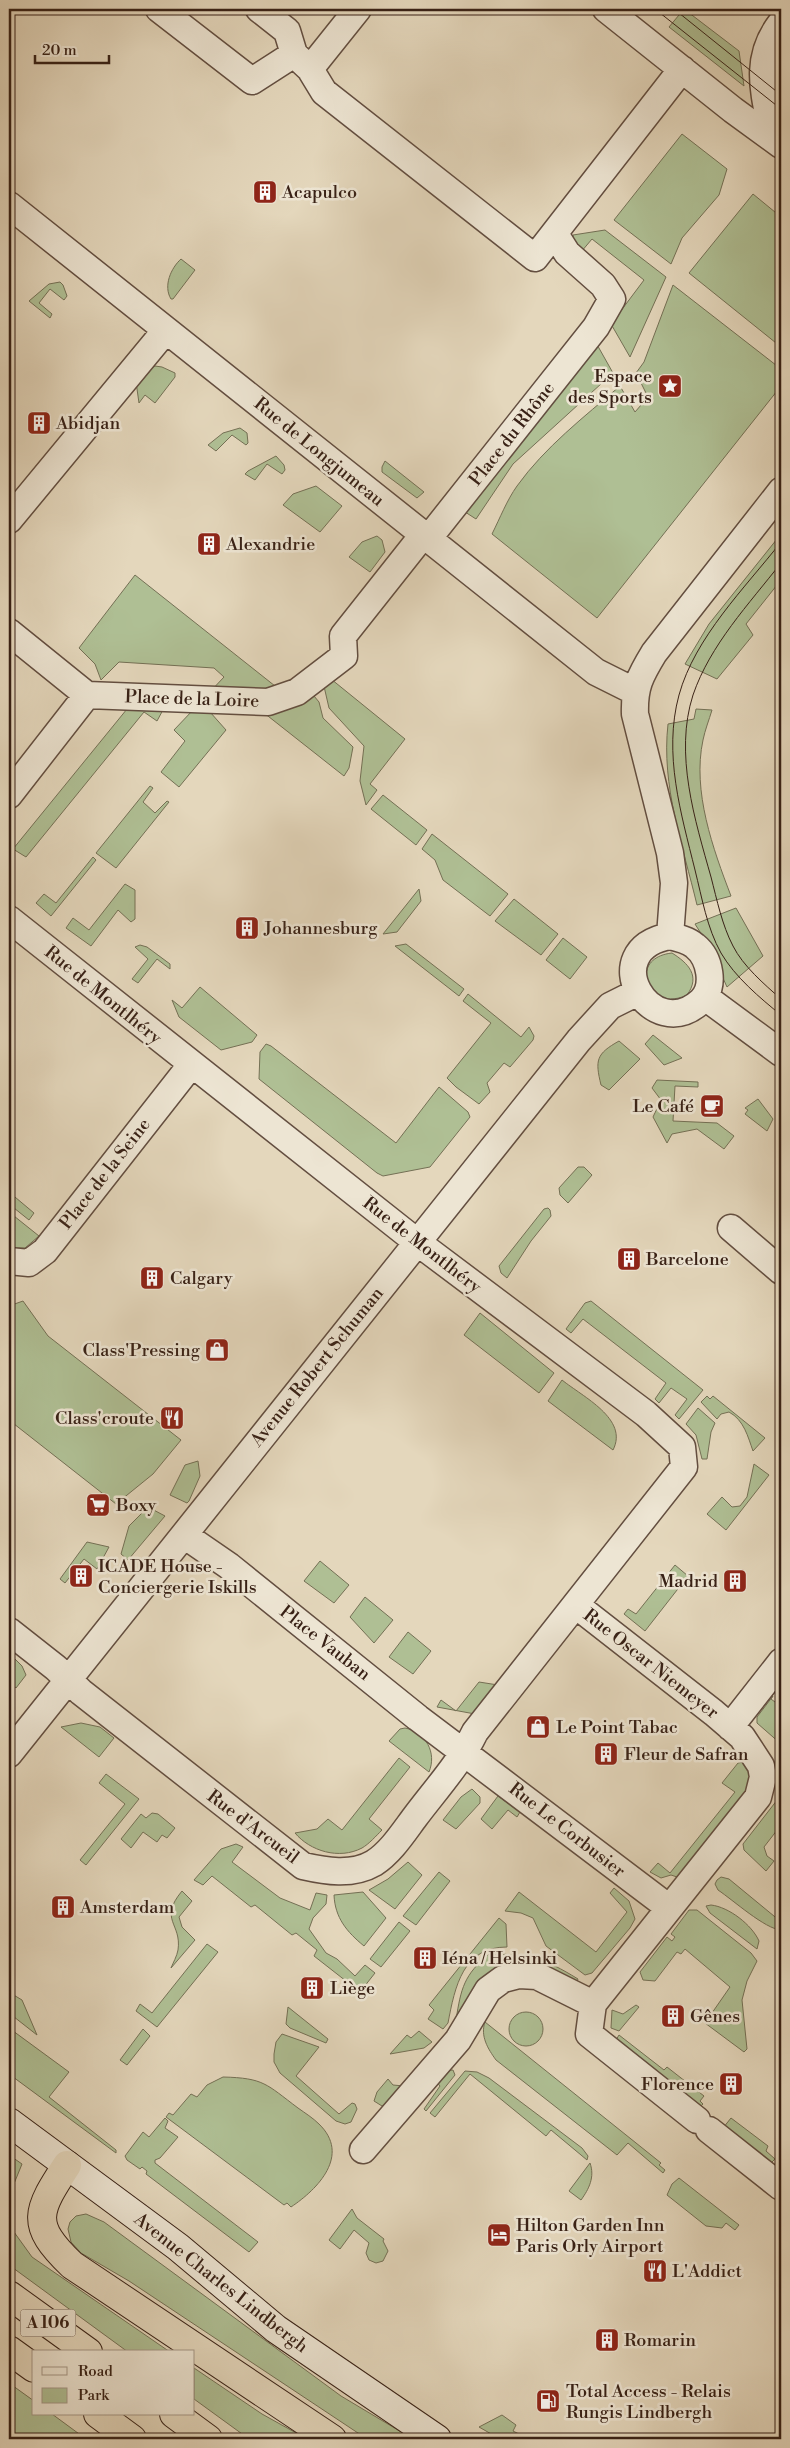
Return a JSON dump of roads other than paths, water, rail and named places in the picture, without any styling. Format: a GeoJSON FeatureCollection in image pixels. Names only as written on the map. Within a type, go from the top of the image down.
{"type":"FeatureCollection","features":[{"type":"Feature","properties":{"kind":"highway"},"geometry":{"type":"LineString","coordinates":[[68,2165],[48,2195],[42,2212],[42,2226],[58,2252],[72,2265],[332,2439]]}},
{"type":"Feature","properties":{"kind":"highway","name":"A 106"},"geometry":{"type":"LineString","coordinates":[[9,2295],[85,2350]]}},
{"type":"Feature","properties":{"kind":"highway","name":"A 106"},"geometry":{"type":"LineString","coordinates":[[9,2350],[32,2367]]}},
{"type":"Feature","properties":{"kind":"highway"},"geometry":{"type":"LineString","coordinates":[[101,2416],[132,2439]]}},
{"type":"Feature","properties":{"kind":"highway"},"geometry":{"type":"LineString","coordinates":[[177,2416],[208,2439]]}},
{"type":"Feature","properties":{"kind":"main road","name":"Avenue Charles Lindbergh"},"geometry":{"type":"LineString","coordinates":[[9,2122],[178,2247],[276,2329],[437,2439]]}},
{"type":"Feature","properties":{"kind":"street"},"geometry":{"type":"LineString","coordinates":[[159,9],[186,17],[252,81],[302,62],[358,9]]}},
{"type":"Feature","properties":{"kind":"street"},"geometry":{"type":"LineString","coordinates":[[259,9],[287,31],[302,62],[324,92],[535,258],[682,69]]}},
{"type":"Feature","properties":{"kind":"street"},"geometry":{"type":"LineString","coordinates":[[606,9],[777,141]]}},
{"type":"Feature","properties":{"kind":"street"},"geometry":{"type":"LineString","coordinates":[[777,141],[762,79],[763,58],[781,23]]}},
{"type":"Feature","properties":{"kind":"street","name":"Rue de Longjumeau"},"geometry":{"type":"LineString","coordinates":[[9,205],[596,672],[634,691]]}},
{"type":"Feature","properties":{"kind":"street","name":"Place du Rhône"},"geometry":{"type":"LineString","coordinates":[[426,537],[596,327],[612,299],[603,284],[567,253],[555,234]]}},
{"type":"Feature","properties":{"kind":"street"},"geometry":{"type":"LineString","coordinates":[[9,520],[166,330]]}},
{"type":"Feature","properties":{"kind":"street"},"geometry":{"type":"LineString","coordinates":[[670,936],[674,883],[670,853],[635,714],[634,691],[654,653],[781,491]]}},
{"type":"Feature","properties":{"kind":"street","name":"Place de la Loire"},"geometry":{"type":"LineString","coordinates":[[88,695],[268,702],[297,692],[344,656],[343,636],[426,537]]}},
{"type":"Feature","properties":{"kind":"street"},"geometry":{"type":"LineString","coordinates":[[9,632],[88,695],[9,795]]}},
{"type":"Feature","properties":{"kind":"street","name":"Rue de Montlhéry"},"geometry":{"type":"LineString","coordinates":[[9,919],[417,1242],[646,1414],[682,1446],[684,1467],[577,1606]]}},
{"type":"Feature","properties":{"kind":"street"},"geometry":{"type":"LineString","coordinates":[[670,936],[684,939],[695,946],[704,955],[709,968],[710,982],[705,997],[695,1006],[683,1011],[670,1012],[652,1006],[638,992],[634,981],[634,968],[638,956],[646,946],[657,939],[670,936]]}},
{"type":"Feature","properties":{"kind":"street","name":"Avenue Robert Schuman"},"geometry":{"type":"LineString","coordinates":[[9,1754],[579,1040],[610,1006],[638,992]]}},
{"type":"Feature","properties":{"kind":"street"},"geometry":{"type":"LineString","coordinates":[[705,997],[781,1053]]}},
{"type":"Feature","properties":{"kind":"street","name":"Place de la Seine"},"geometry":{"type":"LineString","coordinates":[[9,1260],[29,1263],[45,1251],[191,1064]]}},
{"type":"Feature","properties":{"kind":"street"},"geometry":{"type":"LineString","coordinates":[[731,1228],[781,1271]]}},
{"type":"Feature","properties":{"kind":"street","name":"Place Vauban"},"geometry":{"type":"LineString","coordinates":[[184,1535],[229,1566],[418,1718],[465,1752]]}},
{"type":"Feature","properties":{"kind":"street","name":"Rue Oscar Niemeyer"},"geometry":{"type":"LineString","coordinates":[[577,1606],[730,1727],[781,1662]]}},
{"type":"Feature","properties":{"kind":"street","name":"Rue d'Arcueil"},"geometry":{"type":"LineString","coordinates":[[9,1630],[56,1668],[68,1681],[302,1866],[330,1872],[351,1870],[373,1863],[389,1850],[465,1752],[475,1732],[577,1606]]}},
{"type":"Feature","properties":{"kind":"street"},"geometry":{"type":"LineString","coordinates":[[730,1727],[742,1737],[761,1766],[763,1777],[758,1796],[668,1907],[593,2004],[589,2034],[781,2187]]}},
{"type":"Feature","properties":{"kind":"street","name":"Rue Le Corbusier"},"geometry":{"type":"LineString","coordinates":[[465,1752],[668,1907]]}},
{"type":"Feature","properties":{"kind":"street"},"geometry":{"type":"LineString","coordinates":[[363,2150],[458,2040],[488,1990],[503,1979],[519,1975],[537,1976],[593,2004]]}},
{"type":"Feature","properties":{"kind":"tram line"},"geometry":{"type":"LineString","coordinates":[[655,9],[781,109]]}},
{"type":"Feature","properties":{"kind":"tram line"},"geometry":{"type":"LineString","coordinates":[[674,9],[781,95]]}},
{"type":"Feature","properties":{"kind":"tram line"},"geometry":{"type":"LineString","coordinates":[[781,542],[722,614],[697,653],[686,674],[679,695],[673,739],[673,761],[684,827],[708,923],[721,953],[733,970],[756,994],[781,1015]]}},
{"type":"Feature","properties":{"kind":"tram line"},"geometry":{"type":"LineString","coordinates":[[781,563],[731,626],[709,659],[693,695],[688,717],[686,740],[686,763],[693,810],[726,930],[742,961],[781,999]]}},
{"type":"Feature","properties":{"kind":"place","name":"Acapulco"},"geometry":{"type":"Point","coordinates":[265,192]}},
{"type":"Feature","properties":{"kind":"place","name":"Espace des Sports"},"geometry":{"type":"Point","coordinates":[670,386]}},
{"type":"Feature","properties":{"kind":"place","name":"Abidjan"},"geometry":{"type":"Point","coordinates":[39,423]}},
{"type":"Feature","properties":{"kind":"place","name":"Alexandrie"},"geometry":{"type":"Point","coordinates":[209,544]}},
{"type":"Feature","properties":{"kind":"place","name":"Johannesburg"},"geometry":{"type":"Point","coordinates":[247,928]}},
{"type":"Feature","properties":{"kind":"place","name":"Le Café"},"geometry":{"type":"Point","coordinates":[712,1106]}},
{"type":"Feature","properties":{"kind":"place","name":"Barcelone"},"geometry":{"type":"Point","coordinates":[629,1259]}},
{"type":"Feature","properties":{"kind":"place","name":"Calgary"},"geometry":{"type":"Point","coordinates":[152,1278]}},
{"type":"Feature","properties":{"kind":"place","name":"Class'Pressing"},"geometry":{"type":"Point","coordinates":[217,1350]}},
{"type":"Feature","properties":{"kind":"place","name":"Class'croute"},"geometry":{"type":"Point","coordinates":[172,1418]}},
{"type":"Feature","properties":{"kind":"place","name":"Boxy"},"geometry":{"type":"Point","coordinates":[98,1505]}},
{"type":"Feature","properties":{"kind":"place","name":"ICADE House - Conciergerie Iskills"},"geometry":{"type":"Point","coordinates":[81,1576]}},
{"type":"Feature","properties":{"kind":"place","name":"Madrid"},"geometry":{"type":"Point","coordinates":[735,1581]}},
{"type":"Feature","properties":{"kind":"place","name":"Le Point Tabac"},"geometry":{"type":"Point","coordinates":[538,1727]}},
{"type":"Feature","properties":{"kind":"place","name":"Fleur de Safran"},"geometry":{"type":"Point","coordinates":[606,1754]}},
{"type":"Feature","properties":{"kind":"place","name":"Amsterdam"},"geometry":{"type":"Point","coordinates":[63,1907]}},
{"type":"Feature","properties":{"kind":"place","name":"Iéna / Helsinki"},"geometry":{"type":"Point","coordinates":[425,1958]}},
{"type":"Feature","properties":{"kind":"place","name":"Liège"},"geometry":{"type":"Point","coordinates":[312,1988]}},
{"type":"Feature","properties":{"kind":"place","name":"Gênes"},"geometry":{"type":"Point","coordinates":[673,2016]}},
{"type":"Feature","properties":{"kind":"place","name":"Florence"},"geometry":{"type":"Point","coordinates":[731,2084]}},
{"type":"Feature","properties":{"kind":"place","name":"Hilton Garden Inn Paris Orly Airport"},"geometry":{"type":"Point","coordinates":[499,2235]}},
{"type":"Feature","properties":{"kind":"place","name":"L'Addict"},"geometry":{"type":"Point","coordinates":[655,2271]}},
{"type":"Feature","properties":{"kind":"place","name":"Romarin"},"geometry":{"type":"Point","coordinates":[607,2340]}},
{"type":"Feature","properties":{"kind":"place","name":"Total Access - Relais Rungis Lindbergh"},"geometry":{"type":"Point","coordinates":[548,2401]}}]}
